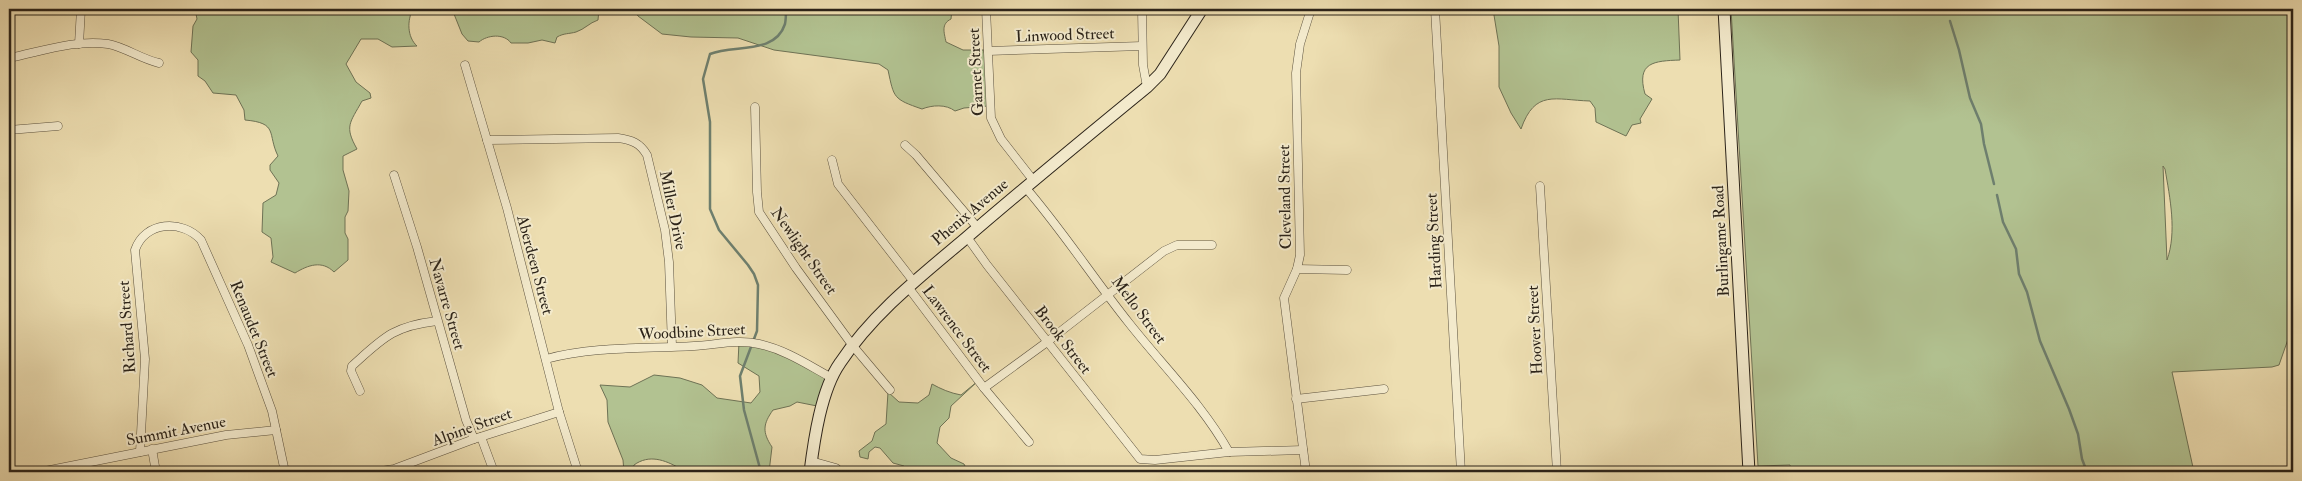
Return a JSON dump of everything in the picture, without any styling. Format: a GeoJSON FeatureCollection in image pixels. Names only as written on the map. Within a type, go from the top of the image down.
{"type":"FeatureCollection","features":[{"type":"Feature","properties":{"kind":"main road","name":"Phenix Avenue"},"geometry":{"type":"LineString","coordinates":[[810,467],[824,402],[832,378],[839,364],[879,315],[926,270],[1147,87],[1160,74],[1202,9]]}},
{"type":"Feature","properties":{"kind":"main road","name":"Burlingame Road"},"geometry":{"type":"LineString","coordinates":[[1724,9],[1749,472]]}},
{"type":"Feature","properties":{"kind":"street"},"geometry":{"type":"LineString","coordinates":[[79,44],[81,9]]}},
{"type":"Feature","properties":{"kind":"street","name":"Garnet Street"},"geometry":{"type":"LineString","coordinates":[[986,9],[989,109],[994,127],[1029,184]]}},
{"type":"Feature","properties":{"kind":"street"},"geometry":{"type":"LineString","coordinates":[[1142,9],[1142,46],[1147,87]]}},
{"type":"Feature","properties":{"kind":"street","name":"Cleveland Street"},"geometry":{"type":"LineString","coordinates":[[1306,472],[1284,298],[1297,269],[1300,255],[1297,59],[1311,9]]}},
{"type":"Feature","properties":{"kind":"street","name":"Harding Street"},"geometry":{"type":"LineString","coordinates":[[1435,9],[1461,472]]}},
{"type":"Feature","properties":{"kind":"street"},"geometry":{"type":"LineString","coordinates":[[9,58],[79,44],[109,44],[158,63]]}},
{"type":"Feature","properties":{"kind":"street","name":"Linwood Street"},"geometry":{"type":"LineString","coordinates":[[988,51],[1142,46]]}},
{"type":"Feature","properties":{"kind":"street","name":"Aberdeen Street"},"geometry":{"type":"LineString","coordinates":[[465,65],[487,140],[559,412],[578,472]]}},
{"type":"Feature","properties":{"kind":"street","name":"Newlight Street"},"geometry":{"type":"LineString","coordinates":[[755,106],[756,192],[759,212],[796,268],[853,346],[890,390]]}},
{"type":"Feature","properties":{"kind":"street"},"geometry":{"type":"LineString","coordinates":[[9,130],[58,126]]}},
{"type":"Feature","properties":{"kind":"street","name":"Miller Drive"},"geometry":{"type":"LineString","coordinates":[[487,140],[629,139],[642,146],[647,155],[667,246],[672,346]]}},
{"type":"Feature","properties":{"kind":"street"},"geometry":{"type":"LineString","coordinates":[[905,145],[916,155],[977,228]]}},
{"type":"Feature","properties":{"kind":"street","name":"Lawrence Street"},"geometry":{"type":"LineString","coordinates":[[832,160],[838,184],[984,388],[1029,442]]}},
{"type":"Feature","properties":{"kind":"street","name":"Navarre Street"},"geometry":{"type":"LineString","coordinates":[[394,175],[417,247],[466,420],[478,438],[494,472]]}},
{"type":"Feature","properties":{"kind":"street","name":"Mello Street"},"geometry":{"type":"LineString","coordinates":[[1029,184],[1128,322],[1222,440],[1229,452]]}},
{"type":"Feature","properties":{"kind":"street","name":"Hoover Street"},"geometry":{"type":"LineString","coordinates":[[1540,186],[1557,472]]}},
{"type":"Feature","properties":{"kind":"street","name":"Richard Street"},"geometry":{"type":"LineString","coordinates":[[140,452],[146,359],[135,250],[137,243],[152,230],[167,226],[179,226],[194,233],[201,240]]}},
{"type":"Feature","properties":{"kind":"street","name":"Brook Street"},"geometry":{"type":"LineString","coordinates":[[967,237],[1140,459],[1155,460],[1229,452]]}},
{"type":"Feature","properties":{"kind":"street","name":"Renaudet Street"},"geometry":{"type":"LineString","coordinates":[[201,240],[248,345],[272,411],[276,430]]}},
{"type":"Feature","properties":{"kind":"street"},"geometry":{"type":"LineString","coordinates":[[984,388],[1172,246],[1212,245]]}},
{"type":"Feature","properties":{"kind":"street"},"geometry":{"type":"LineString","coordinates":[[1297,269],[1347,270]]}},
{"type":"Feature","properties":{"kind":"street"},"geometry":{"type":"LineString","coordinates":[[360,391],[350,371],[352,366],[374,345],[403,327],[437,321]]}},
{"type":"Feature","properties":{"kind":"street","name":"Woodbine Street"},"geometry":{"type":"LineString","coordinates":[[546,359],[584,350],[757,343],[782,350],[832,378]]}},
{"type":"Feature","properties":{"kind":"street"},"geometry":{"type":"LineString","coordinates":[[1296,399],[1384,389]]}},
{"type":"Feature","properties":{"kind":"street","name":"Alpine Street"},"geometry":{"type":"LineString","coordinates":[[394,470],[478,438],[559,412]]}},
{"type":"Feature","properties":{"kind":"street"},"geometry":{"type":"LineString","coordinates":[[276,430],[285,472]]}},
{"type":"Feature","properties":{"kind":"street","name":"Summit Avenue"},"geometry":{"type":"LineString","coordinates":[[40,472],[244,432],[276,430]]}},
{"type":"Feature","properties":{"kind":"street"},"geometry":{"type":"LineString","coordinates":[[152,449],[156,472]]}},
{"type":"Feature","properties":{"kind":"street"},"geometry":{"type":"LineString","coordinates":[[1229,452],[1303,450]]}},
{"type":"Feature","properties":{"kind":"street"},"geometry":{"type":"LineString","coordinates":[[810,467],[836,468],[840,472]]}},
{"type":"Feature","properties":{"kind":"street"},"geometry":{"type":"LineString","coordinates":[[375,472],[394,470]]}},
{"type":"Feature","properties":{"kind":"green space"},"geometry":{"type":"Polygon","coordinates":[[[195,9],[413,9],[409,28],[411,38],[417,46],[392,47],[378,39],[361,39],[346,64],[356,82],[370,93],[371,98],[362,101],[350,125],[351,135],[357,149],[343,156],[343,170],[349,191],[348,211],[345,217],[348,260],[334,272],[325,266],[315,265],[295,273],[271,262],[273,257],[271,238],[262,232],[263,203],[276,195],[279,183],[270,170],[270,165],[278,156],[270,131],[263,124],[245,120],[244,110],[236,95],[213,93],[205,81],[198,76],[198,60],[191,52],[193,26],[197,19],[195,9]]]}},
{"type":"Feature","properties":{"kind":"green space"},"geometry":{"type":"Polygon","coordinates":[[[452,9],[599,9],[598,20],[579,31],[557,37],[555,43],[542,40],[528,43],[511,43],[500,36],[486,38],[479,42],[468,41],[462,34],[452,9]]]}},
{"type":"Feature","properties":{"kind":"green space"},"geometry":{"type":"Polygon","coordinates":[[[633,9],[952,9],[951,19],[944,26],[946,42],[963,50],[988,50],[988,106],[964,108],[955,111],[939,106],[922,109],[905,103],[896,96],[888,70],[879,64],[774,50],[738,38],[662,34],[638,16],[633,9]]]}},
{"type":"Feature","properties":{"kind":"green space"},"geometry":{"type":"Polygon","coordinates":[[[1493,9],[1678,9],[1680,60],[1662,61],[1649,65],[1645,69],[1643,83],[1645,94],[1652,99],[1640,119],[1641,123],[1632,125],[1626,136],[1596,122],[1595,108],[1590,101],[1566,99],[1540,102],[1527,116],[1521,129],[1499,87],[1499,46],[1493,9]]]}},
{"type":"Feature","properties":{"kind":"green space"},"geometry":{"type":"Polygon","coordinates":[[[1731,9],[2293,9],[2293,325],[2279,365],[2272,367],[2172,372],[2194,472],[1791,472],[1790,465],[1758,466],[1731,9]],[[2163,166],[2167,260],[2172,238],[2172,227],[2165,169],[2163,166]]]}},
{"type":"Feature","properties":{"kind":"green space"},"geometry":{"type":"Polygon","coordinates":[[[754,341],[830,376],[822,407],[797,402],[790,406],[773,410],[765,428],[772,447],[769,472],[680,472],[679,468],[668,463],[651,459],[634,465],[632,472],[624,472],[623,460],[608,422],[607,400],[600,385],[630,387],[654,375],[680,378],[702,385],[717,398],[751,403],[760,392],[759,376],[738,363],[739,342],[754,341]]]}},
{"type":"Feature","properties":{"kind":"green space"},"geometry":{"type":"Polygon","coordinates":[[[978,381],[951,406],[949,418],[940,427],[937,443],[951,458],[964,464],[968,472],[909,472],[904,466],[893,463],[880,448],[875,447],[869,452],[868,459],[860,457],[859,451],[872,441],[875,432],[886,424],[888,392],[899,402],[918,403],[929,395],[932,384],[946,391],[961,395],[978,381]]]}},
{"type":"Feature","properties":{"kind":"waterway"},"geometry":{"type":"LineString","coordinates":[[761,472],[744,410],[740,376],[757,331],[758,285],[748,265],[719,230],[710,209],[710,122],[703,79],[710,54],[753,47],[772,40],[780,34],[785,24],[786,9]]}},
{"type":"Feature","properties":{"kind":"waterway"},"geometry":{"type":"LineString","coordinates":[[1950,21],[1970,98],[1981,124],[1994,184]]}},
{"type":"Feature","properties":{"kind":"waterway"},"geometry":{"type":"LineString","coordinates":[[1997,195],[2003,222],[2016,249],[2019,274],[2027,292],[2040,341],[2078,434],[2082,459],[2087,472]]}}]}
